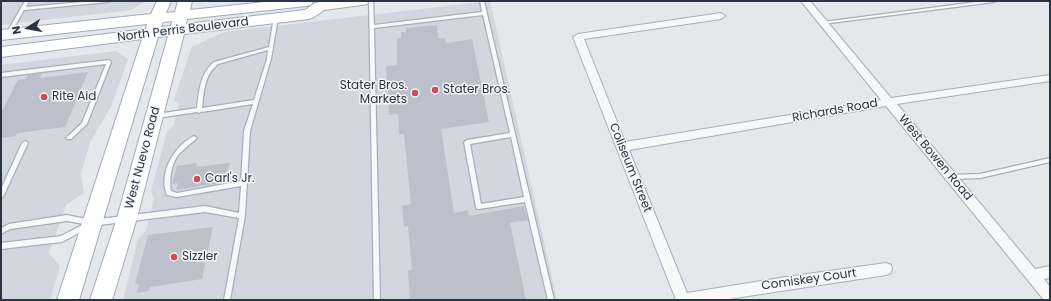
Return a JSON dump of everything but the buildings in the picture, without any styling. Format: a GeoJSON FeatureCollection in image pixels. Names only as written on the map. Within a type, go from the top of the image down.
{"type":"FeatureCollection","features":[{"type":"Feature","properties":{"kind":"main road"},"geometry":{"type":"LineString","coordinates":[[68,300],[155,25],[164,1]]}},
{"type":"Feature","properties":{"kind":"main road","name":"North Perris Boulevard"},"geometry":{"type":"LineString","coordinates":[[1,52],[155,25],[183,8],[262,7],[309,2],[320,6],[362,1]]}},
{"type":"Feature","properties":{"kind":"main road","name":"North Perris Boulevard"},"geometry":{"type":"LineString","coordinates":[[5,34],[155,25],[176,31],[309,14],[320,6]]}},
{"type":"Feature","properties":{"kind":"main road","name":"West Nuevo Road"},"geometry":{"type":"LineString","coordinates":[[101,300],[126,218],[183,8]]}},
{"type":"Feature","properties":{"kind":"street","name":"West Bowen Road"},"geometry":{"type":"LineString","coordinates":[[805,1],[1050,297]]}},
{"type":"Feature","properties":{"kind":"street","name":"Coliseum Street"},"geometry":{"type":"LineString","coordinates":[[684,300],[621,147],[578,37],[721,16]]}},
{"type":"Feature","properties":{"kind":"street","name":"Richards Road"},"geometry":{"type":"LineString","coordinates":[[621,147],[888,102],[1050,78]]}},
{"type":"Feature","properties":{"kind":"street","name":"Comiskey Court"},"geometry":{"type":"LineString","coordinates":[[684,300],[786,283],[886,269]]}},
{"type":"Feature","properties":{"kind":"street"},"geometry":{"type":"LineString","coordinates":[[1032,276],[1050,272]]}},
{"type":"Feature","properties":{"kind":"lane"},"geometry":{"type":"LineString","coordinates":[[5,34],[27,1]]}},
{"type":"Feature","properties":{"kind":"lane"},"geometry":{"type":"LineString","coordinates":[[22,9],[108,1]]}},
{"type":"Feature","properties":{"kind":"lane"},"geometry":{"type":"LineString","coordinates":[[371,1],[377,300]]}},
{"type":"Feature","properties":{"kind":"lane"},"geometry":{"type":"LineString","coordinates":[[482,1],[551,300]]}},
{"type":"Feature","properties":{"kind":"lane"},"geometry":{"type":"LineString","coordinates":[[823,23],[994,1]]}},
{"type":"Feature","properties":{"kind":"lane"},"geometry":{"type":"LineString","coordinates":[[372,28],[485,13]]}},
{"type":"Feature","properties":{"kind":"lane"},"geometry":{"type":"LineString","coordinates":[[227,300],[242,216],[247,131],[271,48],[276,18]]}},
{"type":"Feature","properties":{"kind":"lane"},"geometry":{"type":"LineString","coordinates":[[199,111],[205,73],[209,67],[216,63],[271,48]]}},
{"type":"Feature","properties":{"kind":"lane"},"geometry":{"type":"LineString","coordinates":[[1,75],[109,62],[84,124],[69,138]]}},
{"type":"Feature","properties":{"kind":"lane"},"geometry":{"type":"LineString","coordinates":[[154,117],[256,102]]}},
{"type":"Feature","properties":{"kind":"lane"},"geometry":{"type":"LineString","coordinates":[[513,135],[467,142],[479,207],[528,199]]}},
{"type":"Feature","properties":{"kind":"lane"},"geometry":{"type":"LineString","coordinates":[[194,138],[177,153],[172,162],[166,186],[169,193],[177,195],[244,183]]}},
{"type":"Feature","properties":{"kind":"lane"},"geometry":{"type":"LineString","coordinates":[[1,195],[25,143]]}},
{"type":"Feature","properties":{"kind":"lane"},"geometry":{"type":"LineString","coordinates":[[951,178],[980,176],[1050,160]]}},
{"type":"Feature","properties":{"kind":"lane"},"geometry":{"type":"LineString","coordinates":[[1,231],[9,227],[67,218],[92,223],[205,209],[242,216]]}},
{"type":"Feature","properties":{"kind":"lane"},"geometry":{"type":"LineString","coordinates":[[1,246],[62,239],[92,223]]}},
{"type":"Feature","properties":{"kind":"shaded area"},"geometry":{"type":"Polygon","coordinates":[[[1,1],[146,1],[131,10],[1,25],[1,1]]]}},
{"type":"Feature","properties":{"kind":"shaded area"},"geometry":{"type":"Polygon","coordinates":[[[490,1],[557,300],[123,300],[138,239],[146,231],[154,199],[151,191],[167,131],[174,125],[179,105],[174,99],[192,47],[224,32],[490,1]]]}},
{"type":"Feature","properties":{"kind":"shaded area"},"geometry":{"type":"Polygon","coordinates":[[[116,51],[128,59],[111,107],[91,140],[81,173],[84,193],[66,205],[49,253],[60,266],[50,300],[1,300],[1,65],[116,51]]]}},
{"type":"Feature","properties":{"kind":"place","name":"Stater Bros."},"geometry":{"type":"Point","coordinates":[435,90]}},
{"type":"Feature","properties":{"kind":"place","name":"Stater Bros. Markets"},"geometry":{"type":"Point","coordinates":[415,93]}},
{"type":"Feature","properties":{"kind":"place","name":"Rite Aid"},"geometry":{"type":"Point","coordinates":[44,97]}},
{"type":"Feature","properties":{"kind":"place","name":"Carl's Jr."},"geometry":{"type":"Point","coordinates":[197,179]}},
{"type":"Feature","properties":{"kind":"place","name":"Sizzler"},"geometry":{"type":"Point","coordinates":[174,257]}}]}
